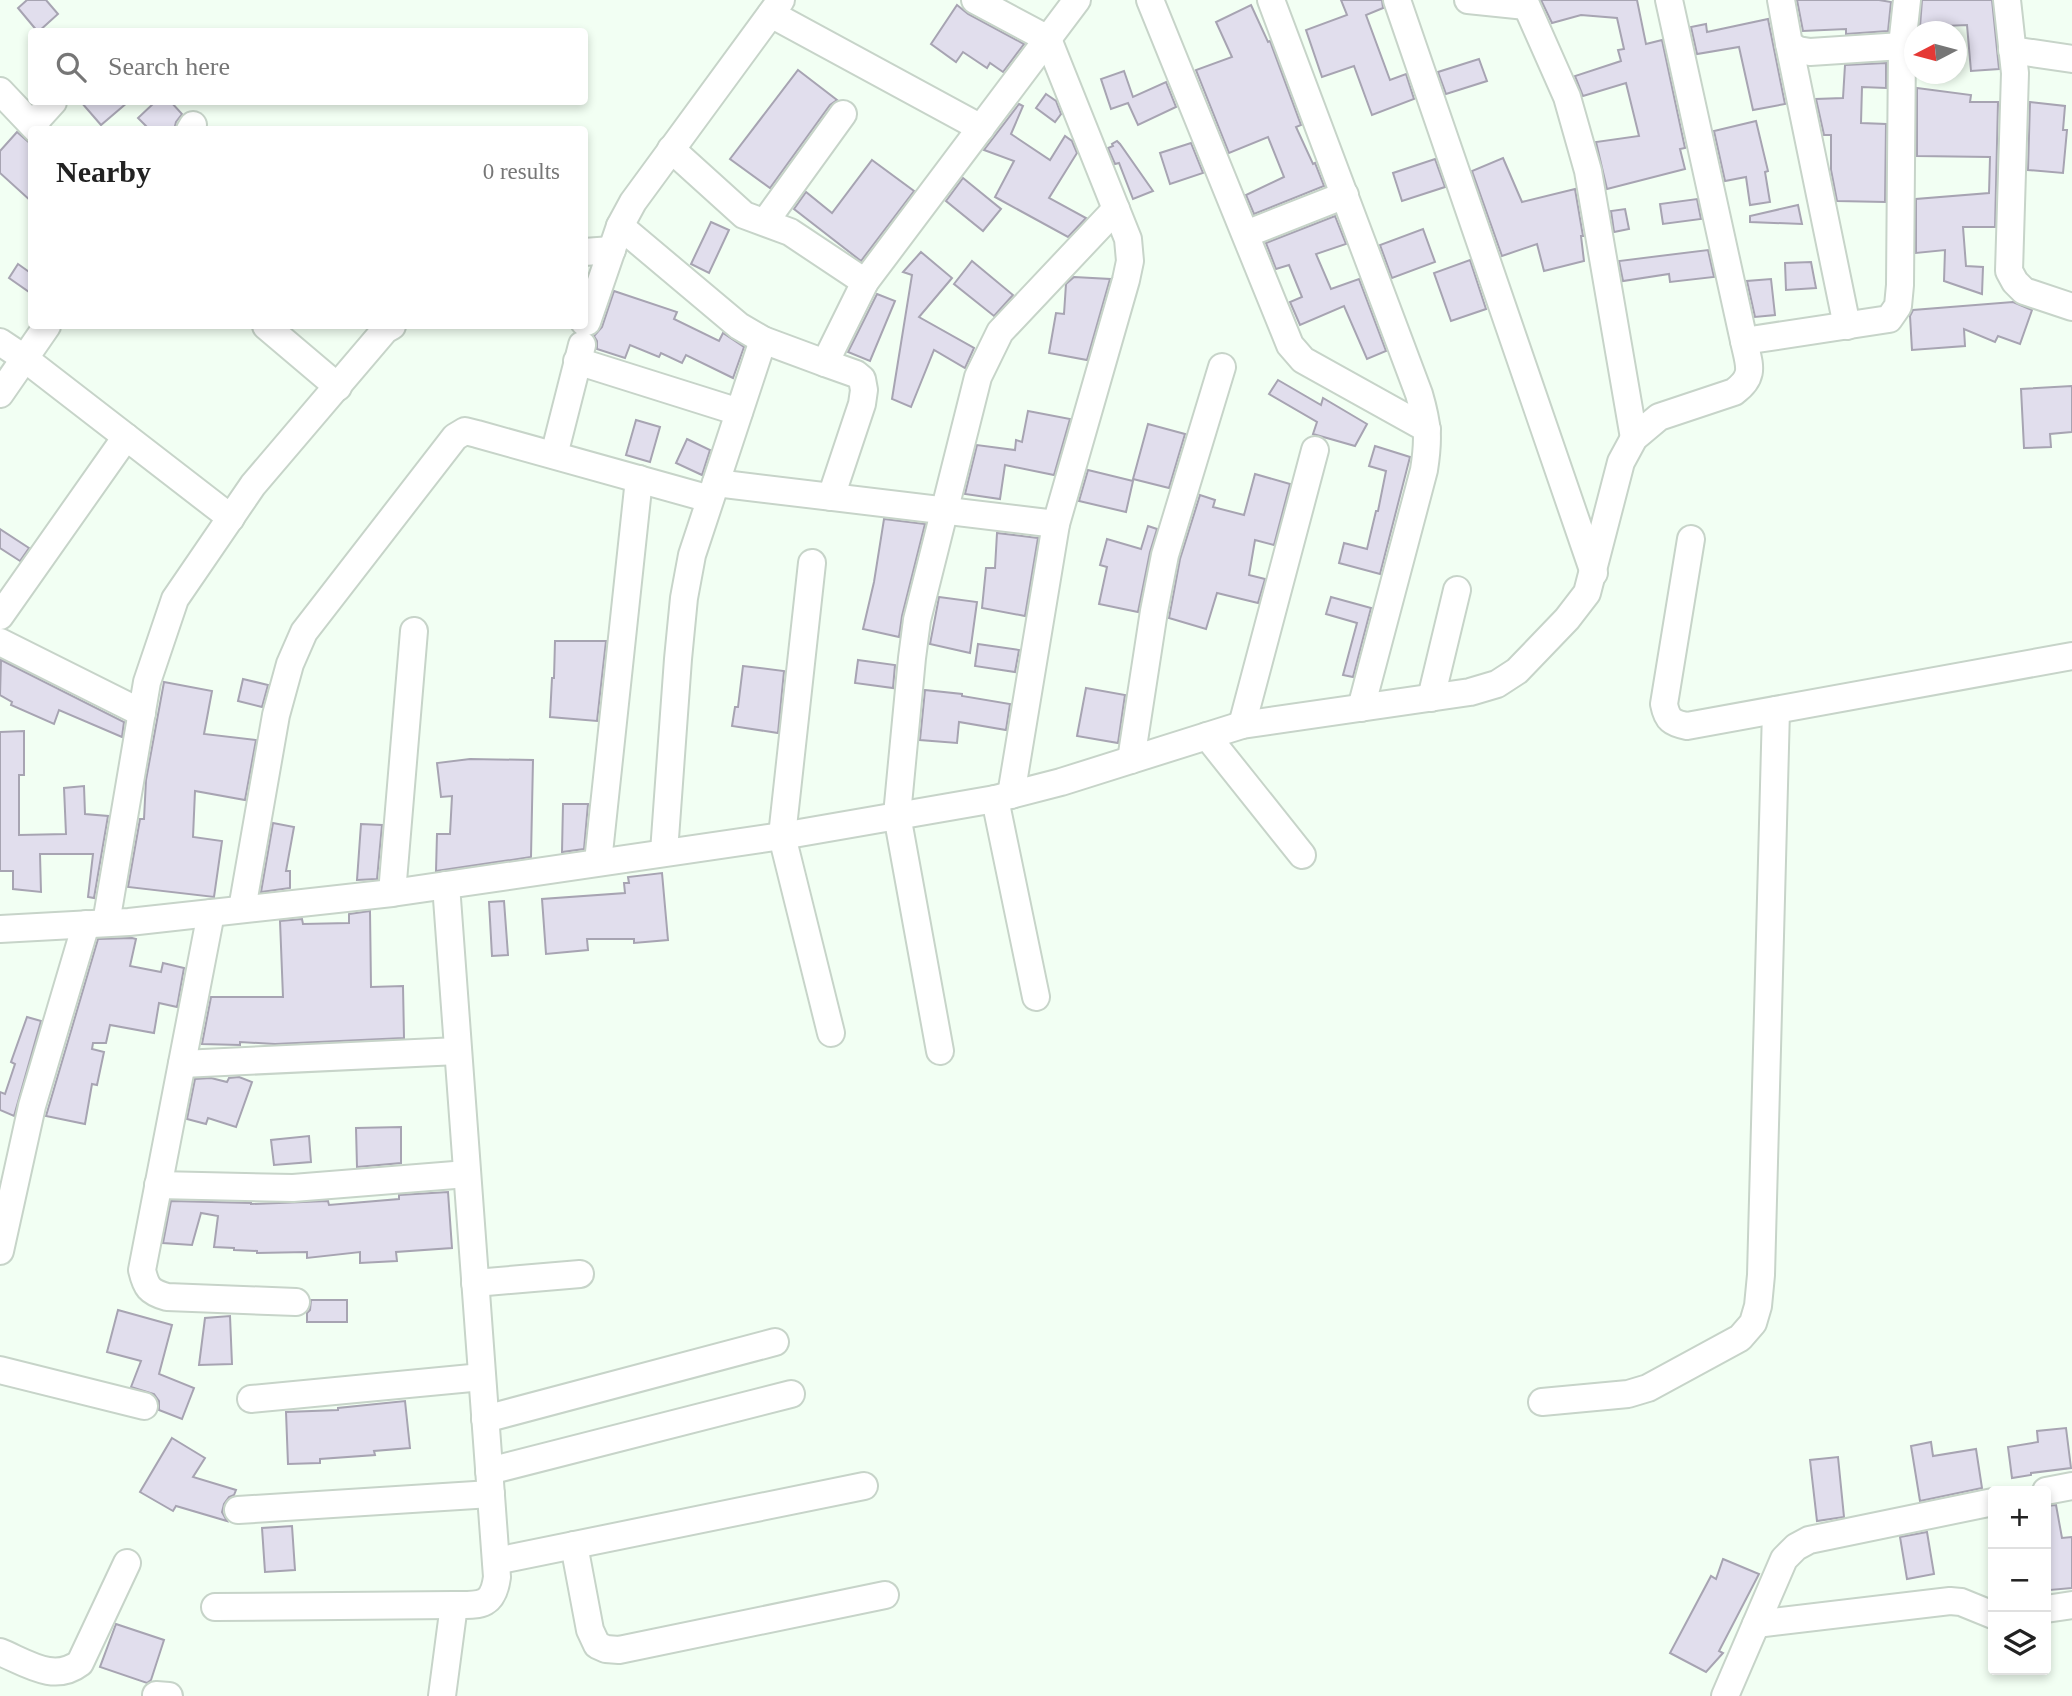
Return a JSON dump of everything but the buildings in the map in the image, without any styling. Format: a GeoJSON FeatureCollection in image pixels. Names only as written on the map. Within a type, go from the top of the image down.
{"type":"FeatureCollection","features":[{"type":"Feature","properties":{"kind":"street"},"geometry":{"type":"LineString","coordinates":[[975,0],[1048,38],[1128,239],[1130,261],[1056,524],[1003,797],[1037,997]]}},
{"type":"Feature","properties":{"kind":"street"},"geometry":{"type":"LineString","coordinates":[[825,363],[864,282],[1077,0]]}},
{"type":"Feature","properties":{"kind":"street"},"geometry":{"type":"LineString","coordinates":[[1150,0],[1290,345],[1303,360],[1427,429]]}},
{"type":"Feature","properties":{"kind":"street"},"geometry":{"type":"LineString","coordinates":[[1271,0],[1419,394],[1427,429],[1424,470],[1361,708]]}},
{"type":"Feature","properties":{"kind":"street"},"geometry":{"type":"LineString","coordinates":[[1397,0],[1594,573]]}},
{"type":"Feature","properties":{"kind":"street"},"geometry":{"type":"LineString","coordinates":[[1468,0],[1525,3],[1566,97],[1588,171],[1634,438]]}},
{"type":"Feature","properties":{"kind":"street"},"geometry":{"type":"LineString","coordinates":[[0,929],[211,913],[392,893],[782,836],[1003,797],[1062,782],[1242,725],[1470,692],[1496,684],[1517,671],[1567,619],[1587,593],[1621,462],[1634,438],[1659,417],[1734,392],[1745,384],[1751,371],[1669,0]]}},
{"type":"Feature","properties":{"kind":"street"},"geometry":{"type":"LineString","coordinates":[[1781,0],[1847,326]]}},
{"type":"Feature","properties":{"kind":"street"},"geometry":{"type":"LineString","coordinates":[[1744,341],[1889,319],[1898,306],[1902,46],[1907,0]]}},
{"type":"Feature","properties":{"kind":"street"},"geometry":{"type":"LineString","coordinates":[[2007,0],[2015,73],[2009,271],[2024,291],[2072,307]]}},
{"type":"Feature","properties":{"kind":"street"},"geometry":{"type":"LineString","coordinates":[[588,316],[616,238],[633,202],[776,7],[981,128]]}},
{"type":"Feature","properties":{"kind":"street"},"geometry":{"type":"LineString","coordinates":[[1789,44],[1798,50],[1810,52],[1902,46]]}},
{"type":"Feature","properties":{"kind":"street"},"geometry":{"type":"LineString","coordinates":[[2012,50],[2072,59]]}},
{"type":"Feature","properties":{"kind":"street"},"geometry":{"type":"LineString","coordinates":[[0,91],[34,126]]}},
{"type":"Feature","properties":{"kind":"street"},"geometry":{"type":"LineString","coordinates":[[36,126],[51,105]]}},
{"type":"Feature","properties":{"kind":"street"},"geometry":{"type":"LineString","coordinates":[[765,222],[843,114]]}},
{"type":"Feature","properties":{"kind":"street"},"geometry":{"type":"LineString","coordinates":[[671,149],[744,215],[790,232],[864,282]]}},
{"type":"Feature","properties":{"kind":"street"},"geometry":{"type":"LineString","coordinates":[[1246,234],[1345,195]]}},
{"type":"Feature","properties":{"kind":"street"},"geometry":{"type":"LineString","coordinates":[[940,1051],[897,815],[917,620],[978,377],[1000,332],[1116,209]]}},
{"type":"Feature","properties":{"kind":"street"},"geometry":{"type":"LineString","coordinates":[[588,250],[616,238]]}},
{"type":"Feature","properties":{"kind":"street"},"geometry":{"type":"LineString","coordinates":[[616,238],[762,340],[856,374],[862,379],[862,404],[831,497]]}},
{"type":"Feature","properties":{"kind":"street"},"geometry":{"type":"LineString","coordinates":[[0,394],[45,329]]}},
{"type":"Feature","properties":{"kind":"street"},"geometry":{"type":"LineString","coordinates":[[270,329],[338,387]]}},
{"type":"Feature","properties":{"kind":"street"},"geometry":{"type":"LineString","coordinates":[[0,1251],[32,1106],[96,923],[147,682],[175,599],[253,485],[388,329]]}},
{"type":"Feature","properties":{"kind":"street"},"geometry":{"type":"LineString","coordinates":[[554,455],[585,329]]}},
{"type":"Feature","properties":{"kind":"street"},"geometry":{"type":"LineString","coordinates":[[664,852],[684,598],[692,555],[762,340]]}},
{"type":"Feature","properties":{"kind":"street"},"geometry":{"type":"LineString","coordinates":[[0,342],[231,518]]}},
{"type":"Feature","properties":{"kind":"street"},"geometry":{"type":"LineString","coordinates":[[578,361],[739,412]]}},
{"type":"Feature","properties":{"kind":"street"},"geometry":{"type":"LineString","coordinates":[[1131,760],[1165,555],[1222,367]]}},
{"type":"Feature","properties":{"kind":"street"},"geometry":{"type":"LineString","coordinates":[[242,909],[276,715],[290,664],[304,632],[455,437],[465,431],[639,479],[713,491],[831,497],[1056,524]]}},
{"type":"Feature","properties":{"kind":"street"},"geometry":{"type":"LineString","coordinates":[[0,616],[126,436]]}},
{"type":"Feature","properties":{"kind":"street"},"geometry":{"type":"LineString","coordinates":[[1242,725],[1315,450]]}},
{"type":"Feature","properties":{"kind":"street"},"geometry":{"type":"LineString","coordinates":[[598,862],[639,479]]}},
{"type":"Feature","properties":{"kind":"street"},"geometry":{"type":"LineString","coordinates":[[1691,539],[1664,704],[1666,716],[1674,723],[1687,726],[2072,656]]}},
{"type":"Feature","properties":{"kind":"street"},"geometry":{"type":"LineString","coordinates":[[812,563],[782,836],[831,1033]]}},
{"type":"Feature","properties":{"kind":"street"},"geometry":{"type":"LineString","coordinates":[[1431,698],[1457,590]]}},
{"type":"Feature","properties":{"kind":"street"},"geometry":{"type":"LineString","coordinates":[[392,893],[414,631]]}},
{"type":"Feature","properties":{"kind":"street"},"geometry":{"type":"LineString","coordinates":[[0,642],[142,713]]}},
{"type":"Feature","properties":{"kind":"street"},"geometry":{"type":"LineString","coordinates":[[1542,1402],[1628,1394],[1648,1388],[1740,1339],[1753,1323],[1758,1306],[1761,1275],[1776,709]]}},
{"type":"Feature","properties":{"kind":"street"},"geometry":{"type":"LineString","coordinates":[[1207,736],[1302,855]]}},
{"type":"Feature","properties":{"kind":"street"},"geometry":{"type":"LineString","coordinates":[[215,1608],[478,1605],[488,1601],[495,1591],[496,1561],[446,885]]}},
{"type":"Feature","properties":{"kind":"street"},"geometry":{"type":"LineString","coordinates":[[211,913],[142,1270],[146,1285],[156,1294],[167,1297],[296,1302]]}},
{"type":"Feature","properties":{"kind":"street"},"geometry":{"type":"LineString","coordinates":[[182,1064],[458,1051]]}},
{"type":"Feature","properties":{"kind":"street"},"geometry":{"type":"LineString","coordinates":[[158,1185],[293,1188],[467,1174]]}},
{"type":"Feature","properties":{"kind":"street"},"geometry":{"type":"LineString","coordinates":[[475,1283],[580,1274]]}},
{"type":"Feature","properties":{"kind":"street"},"geometry":{"type":"LineString","coordinates":[[485,1419],[775,1342]]}},
{"type":"Feature","properties":{"kind":"street"},"geometry":{"type":"LineString","coordinates":[[0,1370],[144,1406]]}},
{"type":"Feature","properties":{"kind":"street"},"geometry":{"type":"LineString","coordinates":[[251,1399],[482,1377]]}},
{"type":"Feature","properties":{"kind":"street"},"geometry":{"type":"LineString","coordinates":[[238,1510],[490,1482],[791,1394]]}},
{"type":"Feature","properties":{"kind":"street"},"geometry":{"type":"LineString","coordinates":[[496,1561],[864,1486]]}},
{"type":"Feature","properties":{"kind":"street"},"geometry":{"type":"LineString","coordinates":[[2051,1490],[2072,1486]]}},
{"type":"Feature","properties":{"kind":"street"},"geometry":{"type":"LineString","coordinates":[[1725,1696],[1784,1559],[1796,1547],[1809,1540],[1988,1503]]}},
{"type":"Feature","properties":{"kind":"street"},"geometry":{"type":"LineString","coordinates":[[574,1545],[590,1630],[597,1645],[606,1649],[619,1650],[885,1595]]}},
{"type":"Feature","properties":{"kind":"street"},"geometry":{"type":"LineString","coordinates":[[0,1652],[43,1670],[58,1673],[71,1670],[80,1663],[127,1563]]}},
{"type":"Feature","properties":{"kind":"street"},"geometry":{"type":"LineString","coordinates":[[1756,1624],[1950,1601],[1961,1602],[1988,1613]]}},
{"type":"Feature","properties":{"kind":"street"},"geometry":{"type":"LineString","coordinates":[[442,1696],[454,1605]]}},
{"type":"Feature","properties":{"kind":"street"},"geometry":{"type":"LineString","coordinates":[[2051,1608],[2072,1605]]}}]}
